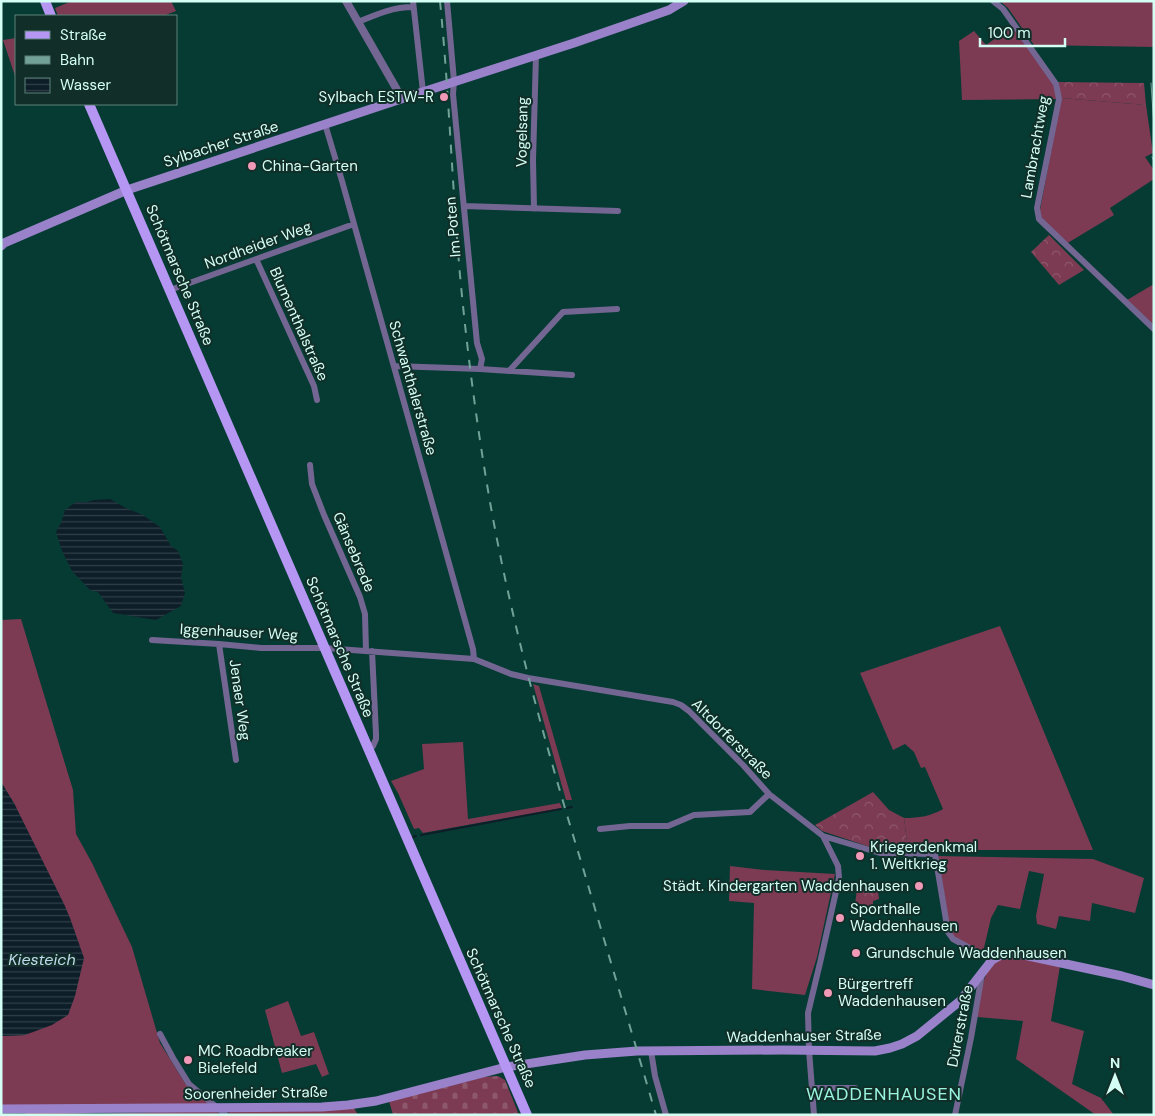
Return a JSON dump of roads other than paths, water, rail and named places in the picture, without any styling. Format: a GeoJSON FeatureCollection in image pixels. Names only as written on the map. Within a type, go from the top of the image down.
{"type":"FeatureCollection","features":[{"type":"Feature","properties":{"kind":"main road"},"geometry":{"type":"LineString","coordinates":[[45,1],[52,15]]}},
{"type":"Feature","properties":{"kind":"main road","name":"Sylbacher Straße"},"geometry":{"type":"LineString","coordinates":[[1,246],[4,243],[127,190],[669,10],[684,1]]}},
{"type":"Feature","properties":{"kind":"main road","name":"Schötmarsche Straße"},"geometry":{"type":"LineString","coordinates":[[89,105],[527,1115]]}},
{"type":"Feature","properties":{"kind":"main road"},"geometry":{"type":"LineString","coordinates":[[992,960],[1001,956],[1019,954],[1154,984]]}},
{"type":"Feature","properties":{"kind":"main road","name":"Waddenhauser Straße"},"geometry":{"type":"LineString","coordinates":[[506,1067],[586,1055],[651,1051],[875,1051],[890,1048],[917,1036],[960,1001],[992,960]]}},
{"type":"Feature","properties":{"kind":"main road","name":"Soorenheider Straße"},"geometry":{"type":"LineString","coordinates":[[1,1109],[322,1107],[348,1105],[386,1098],[506,1067]]}},
{"type":"Feature","properties":{"kind":"street"},"geometry":{"type":"LineString","coordinates":[[346,1],[401,99]]}},
{"type":"Feature","properties":{"kind":"street"},"geometry":{"type":"LineString","coordinates":[[447,1],[454,81]]}},
{"type":"Feature","properties":{"kind":"street","name":"Lambrachtweg"},"geometry":{"type":"LineString","coordinates":[[993,1],[1003,9],[1056,84],[1059,99],[1037,208],[1039,219],[1154,330]]}},
{"type":"Feature","properties":{"kind":"street"},"geometry":{"type":"LineString","coordinates":[[358,22],[389,10],[413,4],[423,92]]}},
{"type":"Feature","properties":{"kind":"street","name":"Vogelsang"},"geometry":{"type":"LineString","coordinates":[[534,208],[533,160],[536,55]]}},
{"type":"Feature","properties":{"kind":"street","name":"Im Poten"},"geometry":{"type":"LineString","coordinates":[[454,81],[453,94],[477,343],[482,359],[480,369]]}},
{"type":"Feature","properties":{"kind":"street","name":"Schwanthalerstraße"},"geometry":{"type":"LineString","coordinates":[[325,124],[473,649],[474,659]]}},
{"type":"Feature","properties":{"kind":"street"},"geometry":{"type":"LineString","coordinates":[[464,206],[618,211]]}},
{"type":"Feature","properties":{"kind":"street","name":"Nordheider Weg"},"geometry":{"type":"LineString","coordinates":[[170,290],[354,224]]}},
{"type":"Feature","properties":{"kind":"street","name":"Blumenthalstraße"},"geometry":{"type":"LineString","coordinates":[[256,259],[314,386],[317,400]]}},
{"type":"Feature","properties":{"kind":"street"},"geometry":{"type":"LineString","coordinates":[[509,371],[563,312],[617,309]]}},
{"type":"Feature","properties":{"kind":"street"},"geometry":{"type":"LineString","coordinates":[[394,366],[572,375]]}},
{"type":"Feature","properties":{"kind":"street","name":"Gänsebrede"},"geometry":{"type":"LineString","coordinates":[[310,466],[312,484],[360,597],[365,614],[376,734],[373,746]]}},
{"type":"Feature","properties":{"kind":"street","name":"Iggenhauser Weg"},"geometry":{"type":"LineString","coordinates":[[152,640],[261,648],[324,648]]}},
{"type":"Feature","properties":{"kind":"street","name":"Jenaer Weg"},"geometry":{"type":"LineString","coordinates":[[220,644],[236,760]]}},
{"type":"Feature","properties":{"kind":"street","name":"Altdorferstraße"},"geometry":{"type":"LineString","coordinates":[[324,648],[474,659],[511,674],[673,702],[681,705],[743,765],[769,794],[823,836],[838,866],[839,878],[808,1013],[808,1050],[814,1115]]}},
{"type":"Feature","properties":{"kind":"street"},"geometry":{"type":"LineString","coordinates":[[600,829],[630,826],[668,826],[694,815],[750,812],[769,794]]}},
{"type":"Feature","properties":{"kind":"street"},"geometry":{"type":"LineString","coordinates":[[823,836],[880,853],[935,854],[948,932],[953,939],[992,960]]}},
{"type":"Feature","properties":{"kind":"street","name":"Dürerstraße"},"geometry":{"type":"LineString","coordinates":[[955,1115],[983,971]]}},
{"type":"Feature","properties":{"kind":"street"},"geometry":{"type":"LineString","coordinates":[[160,1034],[189,1084],[226,1115]]}},
{"type":"Feature","properties":{"kind":"street"},"geometry":{"type":"LineString","coordinates":[[651,1051],[655,1076],[666,1115]]}},
{"type":"Feature","properties":{"kind":"street"},"geometry":{"type":"LineString","coordinates":[[812,1088],[855,1088]]}},
{"type":"Feature","properties":{"kind":"water"},"geometry":{"type":"Polygon","coordinates":[[[110,499],[143,515],[160,527],[171,546],[178,551],[183,564],[181,577],[185,593],[181,606],[156,620],[113,613],[98,592],[90,590],[72,571],[62,551],[56,532],[65,510],[76,502],[110,499]]]}},
{"type":"Feature","properties":{"kind":"water","name":"Kiesteich"},"geometry":{"type":"Polygon","coordinates":[[[1,782],[15,805],[64,904],[84,958],[75,996],[68,1015],[52,1025],[25,1035],[1,1036],[1,782]]]}},
{"type":"Feature","properties":{"kind":"waterway"},"geometry":{"type":"LineString","coordinates":[[567,808],[572,807]]}},
{"type":"Feature","properties":{"kind":"waterway"},"geometry":{"type":"LineString","coordinates":[[421,835],[561,809]]}},
{"type":"Feature","properties":{"kind":"tram line"},"geometry":{"type":"LineString","coordinates":[[1151,83],[1154,127]]}},
{"type":"Feature","properties":{"kind":"tram line"},"geometry":{"type":"LineString","coordinates":[[1152,157],[1154,161]]}},
{"type":"Feature","properties":{"kind":"railway"},"geometry":{"type":"LineString","coordinates":[[440,1],[460,275],[473,389],[490,502],[519,640],[543,732],[656,1115]]}},
{"type":"Feature","properties":{"kind":"place","name":"Sylbach ESTW-R"},"geometry":{"type":"Point","coordinates":[444,97]}},
{"type":"Feature","properties":{"kind":"place","name":"China-Garten"},"geometry":{"type":"Point","coordinates":[252,166]}},
{"type":"Feature","properties":{"kind":"place","name":"Kriegerdenkmal 1. Weltkrieg"},"geometry":{"type":"Point","coordinates":[860,856]}},
{"type":"Feature","properties":{"kind":"place","name":"Städt. Kindergarten Waddenhausen"},"geometry":{"type":"Point","coordinates":[919,886]}},
{"type":"Feature","properties":{"kind":"place","name":"Sporthalle Waddenhausen"},"geometry":{"type":"Point","coordinates":[840,918]}},
{"type":"Feature","properties":{"kind":"place","name":"Grundschule Waddenhausen"},"geometry":{"type":"Point","coordinates":[856,953]}},
{"type":"Feature","properties":{"kind":"place","name":"Bürgertreff Waddenhausen"},"geometry":{"type":"Point","coordinates":[828,993]}},
{"type":"Feature","properties":{"kind":"place","name":"MC Roadbreaker Bielefeld"},"geometry":{"type":"Point","coordinates":[188,1060]}},
{"type":"Feature","properties":{"kind":"district","name":"WADDENHAUSEN"},"geometry":{"type":"Point","coordinates":[884,1094]}}]}
